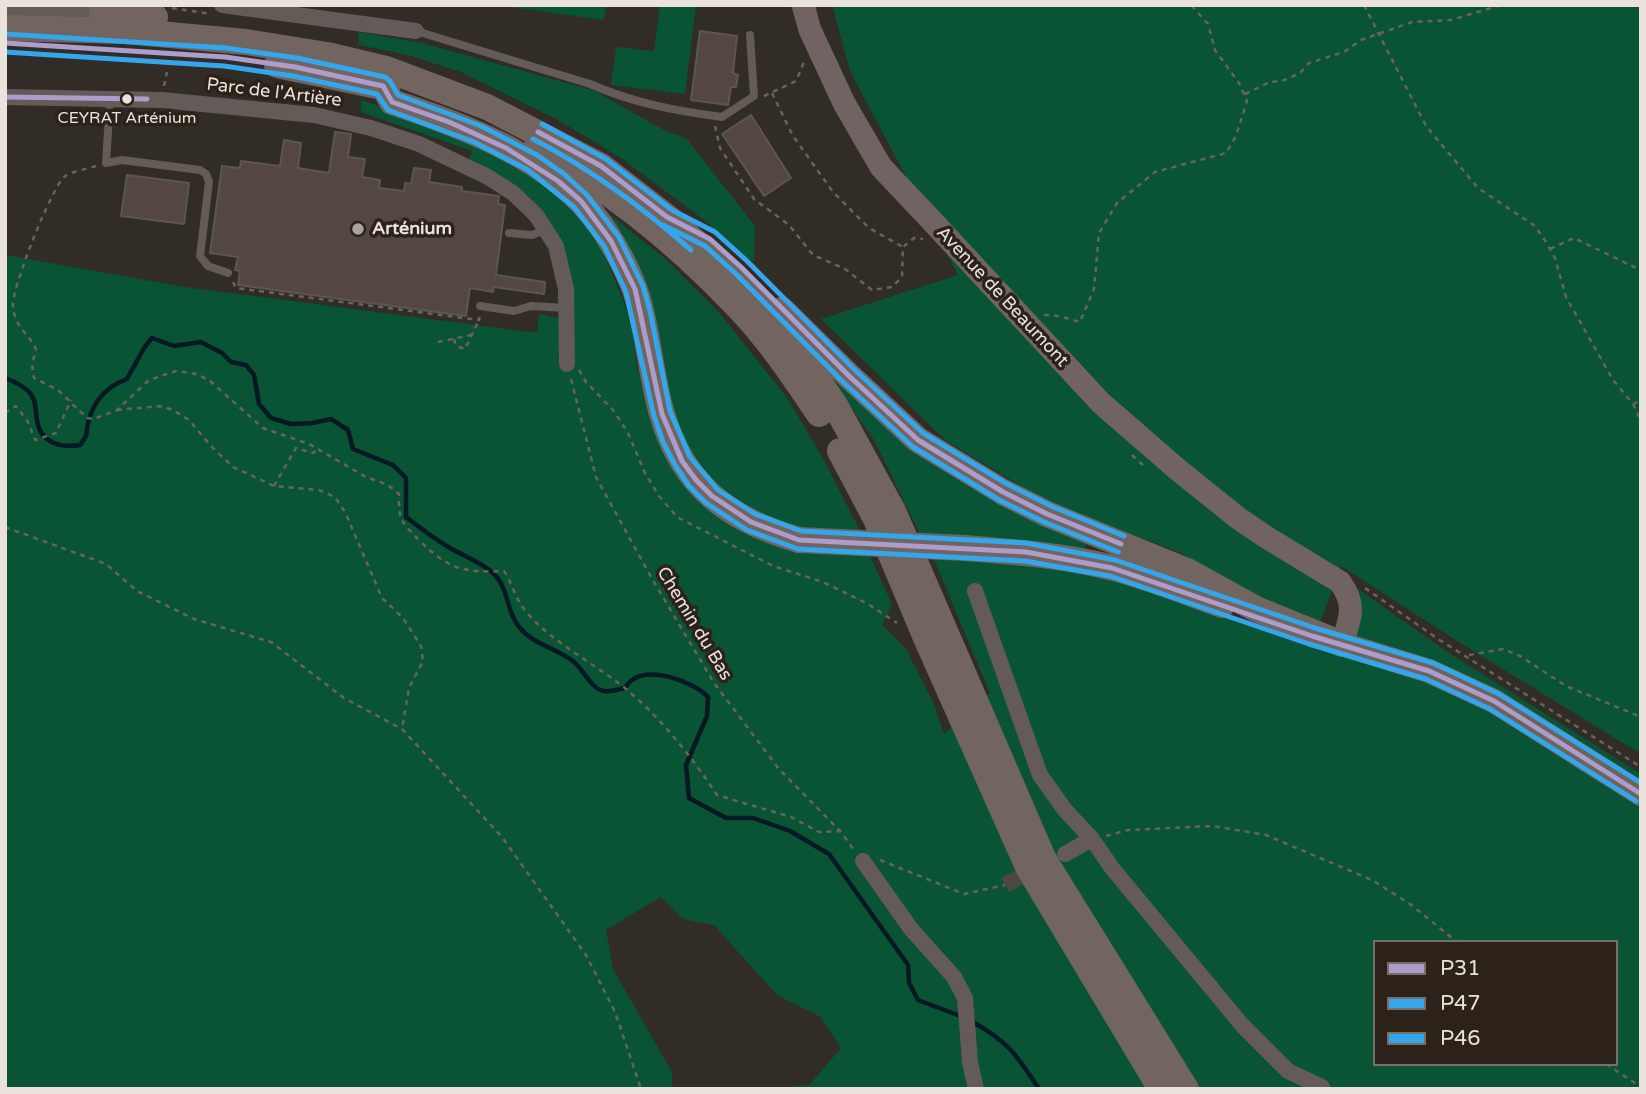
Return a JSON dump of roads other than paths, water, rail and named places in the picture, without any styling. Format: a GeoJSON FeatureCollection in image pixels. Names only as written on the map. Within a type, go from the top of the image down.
{"type":"FeatureCollection","features":[{"type":"Feature","properties":{"kind":"highway"},"geometry":{"type":"LineString","coordinates":[[104,8],[316,41],[327,55]]}},
{"type":"Feature","properties":{"kind":"highway"},"geometry":{"type":"LineString","coordinates":[[5,28],[126,31],[246,42],[327,55],[386,69],[487,107],[601,166],[667,216],[733,275],[807,363],[836,408],[893,511],[1044,858],[1186,1089]]}},
{"type":"Feature","properties":{"kind":"highway"},"geometry":{"type":"LineString","coordinates":[[5,43],[225,57],[295,67],[383,86],[474,120],[541,153],[601,189],[653,228],[697,267],[739,308],[786,366],[824,422],[876,519],[1028,867],[1161,1089]]}},
{"type":"Feature","properties":{"kind":"highway"},"geometry":{"type":"LineString","coordinates":[[383,86],[392,102],[438,117],[519,155],[566,187],[599,222],[622,260],[638,298],[662,414],[677,452],[713,499],[738,517],[766,531],[799,540],[1026,552],[1075,559],[1112,568],[1342,644]]}},
{"type":"Feature","properties":{"kind":"highway"},"geometry":{"type":"LineString","coordinates":[[667,216],[710,239],[918,440],[1003,492],[1047,514],[1187,571],[1256,609],[1342,644]]}},
{"type":"Feature","properties":{"kind":"main road","name":"Avenue de Beaumont"},"geometry":{"type":"LineString","coordinates":[[803,5],[810,30],[844,103],[881,167],[1101,403],[1177,469],[1266,537],[1340,582],[1351,603],[1342,644]]}},
{"type":"Feature","properties":{"kind":"main road"},"geometry":{"type":"LineString","coordinates":[[1342,644],[1429,671],[1494,701],[1641,794]]}},
{"type":"Feature","properties":{"kind":"street"},"geometry":{"type":"LineString","coordinates":[[222,5],[416,31]]}},
{"type":"Feature","properties":{"kind":"street"},"geometry":{"type":"LineString","coordinates":[[5,8],[104,8]]}},
{"type":"Feature","properties":{"kind":"street","name":"Parc de l'Artière"},"geometry":{"type":"LineString","coordinates":[[5,97],[162,100],[314,115],[371,128],[419,144],[488,177],[513,193],[536,215],[556,246],[566,289],[568,364]]}},
{"type":"Feature","properties":{"kind":"street"},"geometry":{"type":"LineString","coordinates":[[975,591],[1040,775],[1065,810],[1092,839],[1112,868],[1242,1026],[1288,1072],[1322,1087]]}},
{"type":"Feature","properties":{"kind":"street"},"geometry":{"type":"LineString","coordinates":[[1065,854],[1092,839]]}},
{"type":"Feature","properties":{"kind":"street"},"geometry":{"type":"LineString","coordinates":[[863,861],[911,929],[954,977],[965,998],[976,1089]]}},
{"type":"Feature","properties":{"kind":"lane"},"geometry":{"type":"LineString","coordinates":[[416,31],[590,84],[617,96],[670,110],[722,117],[754,96],[750,35]]}},
{"type":"Feature","properties":{"kind":"lane"},"geometry":{"type":"LineString","coordinates":[[110,99],[106,163],[122,160],[200,170],[206,174],[209,182],[200,257],[208,266],[228,272]]}},
{"type":"Feature","properties":{"kind":"lane"},"geometry":{"type":"LineString","coordinates":[[509,233],[532,234],[545,230]]}},
{"type":"Feature","properties":{"kind":"lane"},"geometry":{"type":"LineString","coordinates":[[480,306],[514,311],[531,306],[567,308]]}},
{"type":"Feature","properties":{"kind":"waterway"},"geometry":{"type":"LineString","coordinates":[[5,378],[28,390],[35,403],[39,428],[47,439],[65,446],[80,445],[99,399],[108,389],[127,379],[152,338],[174,346],[201,342],[222,353],[231,362],[246,365],[254,375],[259,404],[271,418],[291,424],[331,419],[348,430],[353,449],[393,465],[406,478],[406,517],[444,545],[492,572],[502,585],[515,621],[525,634],[574,662],[599,690],[625,688],[640,676],[661,675],[683,681],[708,697],[707,716],[686,765],[689,798],[726,818],[753,818],[790,831],[829,854],[908,965],[909,983],[918,1000],[963,1017]]}},
{"type":"Feature","properties":{"kind":"waterway"},"geometry":{"type":"LineString","coordinates":[[971,1021],[1011,1050],[1039,1089]]}},
{"type":"Feature","properties":{"kind":"tunnel"},"geometry":{"type":"LineString","coordinates":[[1005,885],[1037,868]]}},
{"type":"Feature","properties":{"kind":"place","name":"CEYRAT Arténium"},"geometry":{"type":"Point","coordinates":[127,99]}},
{"type":"Feature","properties":{"kind":"place","name":"Arténium"},"geometry":{"type":"Point","coordinates":[358,229]}}]}
